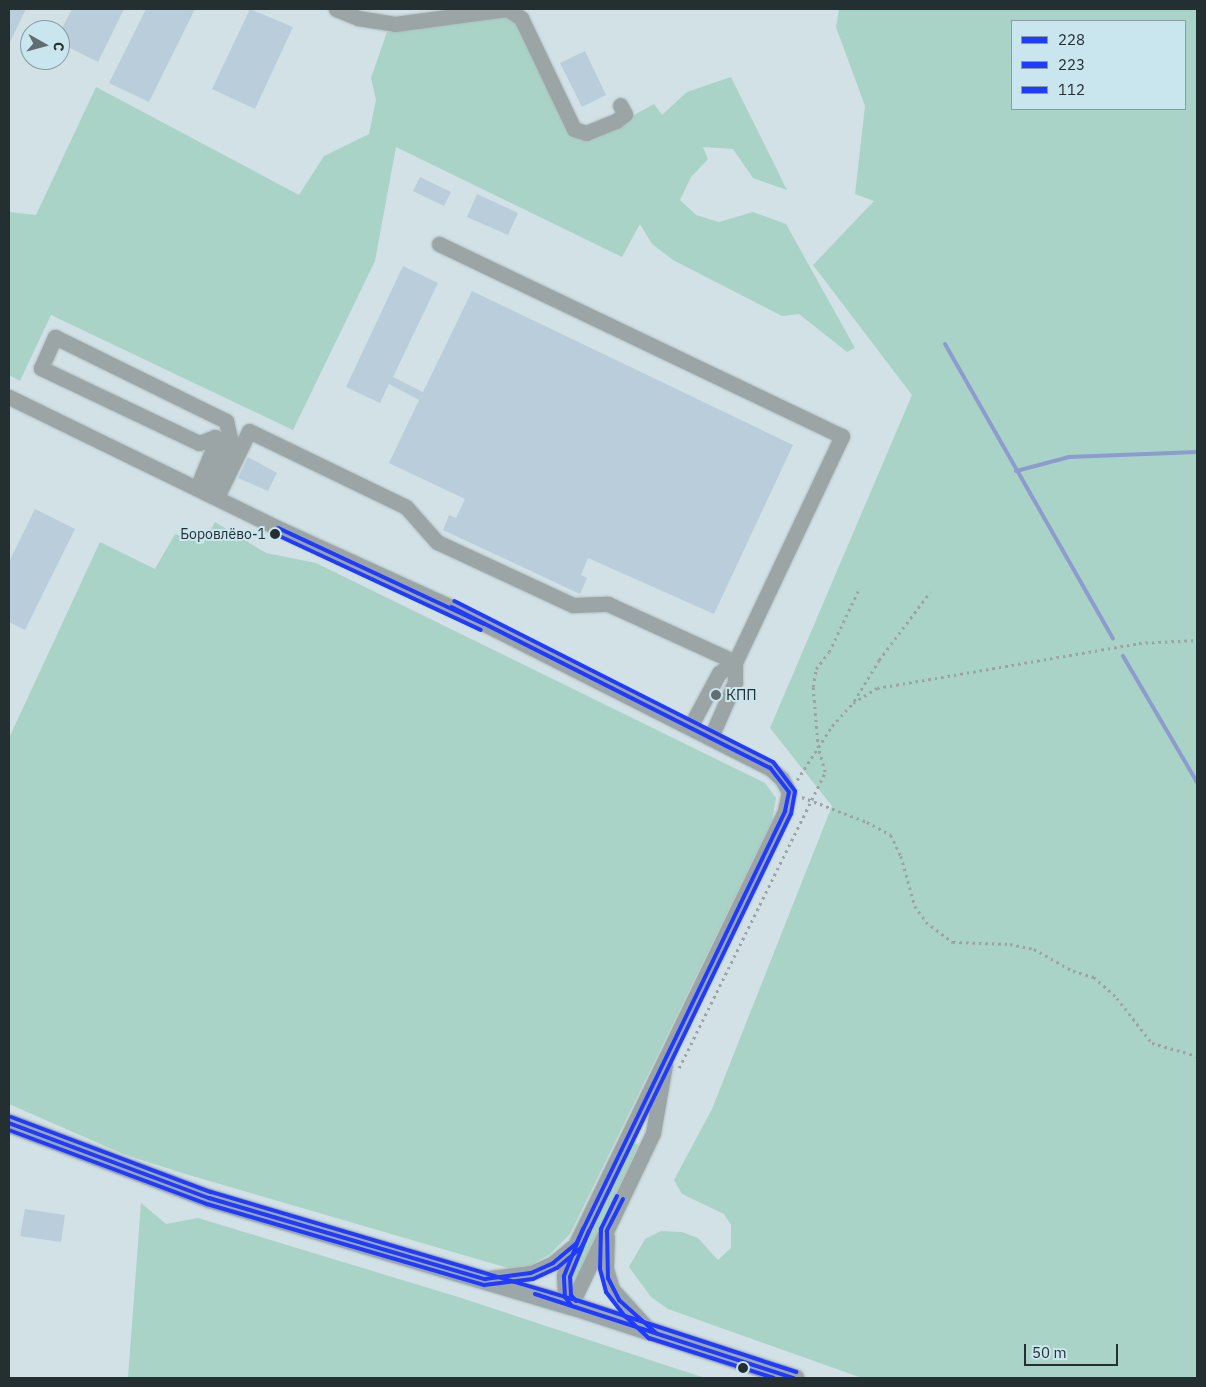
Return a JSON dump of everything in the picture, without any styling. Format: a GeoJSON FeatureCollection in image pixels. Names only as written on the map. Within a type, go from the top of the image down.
{"type":"FeatureCollection","features":[{"type":"Feature","properties":{"kind":"main road"},"geometry":{"type":"LineString","coordinates":[[9,1123],[209,1198],[571,1305],[794,1378]]}},
{"type":"Feature","properties":{"kind":"street"},"geometry":{"type":"LineString","coordinates":[[336,9],[358,18],[395,24],[507,9],[521,18],[574,129],[586,133],[616,120],[625,114],[620,105]]}},
{"type":"Feature","properties":{"kind":"street"},"geometry":{"type":"LineString","coordinates":[[439,244],[842,436],[735,662],[735,682],[711,738]]}},
{"type":"Feature","properties":{"kind":"street"},"geometry":{"type":"LineString","coordinates":[[217,440],[215,436],[199,443],[41,368],[56,337],[226,421]]}},
{"type":"Feature","properties":{"kind":"street"},"geometry":{"type":"LineString","coordinates":[[9,397],[207,493],[451,607],[770,768],[789,792],[785,811],[665,1064],[576,1244],[564,1276],[565,1297],[571,1305],[608,1231],[653,1133],[665,1064]]}},
{"type":"Feature","properties":{"kind":"street"},"geometry":{"type":"LineString","coordinates":[[207,493],[230,439],[226,421]]}},
{"type":"Feature","properties":{"kind":"street"},"geometry":{"type":"LineString","coordinates":[[207,493],[217,440],[226,421]]}},
{"type":"Feature","properties":{"kind":"street"},"geometry":{"type":"LineString","coordinates":[[207,493],[248,431],[406,507],[437,542],[573,605],[608,604],[735,662]]}},
{"type":"Feature","properties":{"kind":"street"},"geometry":{"type":"LineString","coordinates":[[690,727],[719,673],[735,662]]}},
{"type":"Feature","properties":{"kind":"street"},"geometry":{"type":"LineString","coordinates":[[608,1231],[606,1269],[612,1290],[651,1332]]}},
{"type":"Feature","properties":{"kind":"street"},"geometry":{"type":"LineString","coordinates":[[485,1279],[531,1273],[553,1263],[576,1244]]}},
{"type":"Feature","properties":{"kind":"path"},"geometry":{"type":"LineString","coordinates":[[853,704],[879,660],[930,592]]}},
{"type":"Feature","properties":{"kind":"path"},"geometry":{"type":"LineString","coordinates":[[1197,640],[1139,643],[877,688],[853,704],[832,726],[789,792],[867,822],[891,835],[901,856],[915,906],[926,922],[952,942],[1010,944],[1041,953],[1073,971],[1094,977],[1117,998],[1152,1042],[1197,1056]]}},
{"type":"Feature","properties":{"kind":"green space"},"geometry":{"type":"Polygon","coordinates":[[[839,9],[1197,9],[1197,1378],[862,1378],[668,1309],[651,1297],[629,1267],[645,1239],[661,1231],[682,1232],[698,1238],[718,1260],[731,1248],[731,1225],[724,1214],[682,1194],[674,1180],[712,1109],[832,806],[770,728],[912,395],[813,265],[874,201],[855,194],[865,106],[836,27],[839,9]]]}},
{"type":"Feature","properties":{"kind":"green space"},"geometry":{"type":"Polygon","coordinates":[[[501,15],[517,21],[565,128],[580,140],[596,136],[654,104],[662,115],[687,92],[731,77],[787,190],[753,178],[733,149],[703,147],[708,159],[691,177],[680,200],[696,215],[719,222],[753,212],[786,224],[855,348],[847,352],[799,314],[782,316],[673,260],[652,244],[640,224],[622,257],[396,147],[375,261],[293,430],[51,315],[20,381],[9,375],[9,212],[36,215],[96,87],[299,195],[324,156],[369,134],[376,100],[371,78],[387,32],[501,15]]]}},
{"type":"Feature","properties":{"kind":"green space"},"geometry":{"type":"Polygon","coordinates":[[[215,522],[266,553],[316,563],[765,783],[776,798],[772,821],[570,1234],[550,1254],[529,1266],[508,1268],[182,1173],[123,1154],[9,1104],[9,738],[100,542],[155,569],[175,534],[203,544],[215,522]]]}},
{"type":"Feature","properties":{"kind":"green space"},"geometry":{"type":"Polygon","coordinates":[[[635,1141],[638,1146],[577,1279],[569,1282],[568,1275],[635,1141]]]}},
{"type":"Feature","properties":{"kind":"green space"},"geometry":{"type":"Polygon","coordinates":[[[141,1203],[166,1224],[198,1218],[455,1296],[705,1378],[128,1378],[141,1203]]]}},
{"type":"Feature","properties":{"kind":"building"},"geometry":{"type":"Polygon","coordinates":[[[9,9],[26,9],[20,20],[9,44],[9,9]]]}},
{"type":"Feature","properties":{"kind":"building"},"geometry":{"type":"Polygon","coordinates":[[[72,9],[124,9],[98,62],[70,48],[70,20],[66,20],[72,9]]]}},
{"type":"Feature","properties":{"kind":"building"},"geometry":{"type":"Polygon","coordinates":[[[146,9],[195,9],[149,102],[109,83],[146,9]]]}},
{"type":"Feature","properties":{"kind":"building"},"geometry":{"type":"Polygon","coordinates":[[[250,9],[293,27],[255,109],[212,89],[250,9]]]}},
{"type":"Feature","properties":{"kind":"building"},"geometry":{"type":"Polygon","coordinates":[[[585,51],[606,95],[582,107],[560,63],[585,51]]]}},
{"type":"Feature","properties":{"kind":"building"},"geometry":{"type":"Polygon","coordinates":[[[420,177],[451,192],[444,206],[413,191],[420,177]]]}},
{"type":"Feature","properties":{"kind":"building"},"geometry":{"type":"Polygon","coordinates":[[[477,194],[518,213],[508,235],[467,217],[477,194]]]}},
{"type":"Feature","properties":{"kind":"building"},"geometry":{"type":"Polygon","coordinates":[[[403,266],[438,283],[393,377],[423,392],[472,291],[793,445],[714,614],[588,558],[581,575],[587,578],[580,594],[443,530],[449,515],[456,518],[465,499],[389,463],[419,400],[389,384],[380,403],[346,387],[403,266]]]}},
{"type":"Feature","properties":{"kind":"building"},"geometry":{"type":"Polygon","coordinates":[[[248,457],[277,473],[268,491],[238,478],[248,457]]]}},
{"type":"Feature","properties":{"kind":"building"},"geometry":{"type":"Polygon","coordinates":[[[35,509],[75,529],[25,630],[9,622],[9,562],[35,509]]]}},
{"type":"Feature","properties":{"kind":"building"},"geometry":{"type":"Polygon","coordinates":[[[25,1209],[65,1215],[61,1242],[20,1236],[25,1209]]]}},
{"type":"Feature","properties":{"kind":"waterway"},"geometry":{"type":"LineString","coordinates":[[945,344],[1113,638]]}},
{"type":"Feature","properties":{"kind":"waterway"},"geometry":{"type":"LineString","coordinates":[[1016,471],[1069,457],[1197,452]]}},
{"type":"Feature","properties":{"kind":"waterway"},"geometry":{"type":"LineString","coordinates":[[1123,656],[1197,782]]}},
{"type":"Feature","properties":{"kind":"transit line","name":"228"},"geometry":{"type":"LineString","coordinates":[[278,528],[484,624]]}},
{"type":"Feature","properties":{"kind":"transit line","name":"223"},"geometry":{"type":"LineString","coordinates":[[275,534],[481,630]]}},
{"type":"Feature","properties":{"kind":"transit line","name":"223"},"geometry":{"type":"LineString","coordinates":[[9,1130],[207,1204],[484,1285],[533,1279],[557,1268],[581,1248],[791,814],[795,791],[773,762],[454,601]]}},
{"type":"Feature","properties":{"kind":"transit line","name":"228"},"geometry":{"type":"LineString","coordinates":[[9,1123],[209,1198],[485,1279],[531,1273],[553,1263],[576,1244],[785,811],[789,792],[770,768],[451,607]]}},
{"type":"Feature","properties":{"kind":"transit line","name":"112"},"geometry":{"type":"LineString","coordinates":[[11,1117],[211,1192],[573,1299],[796,1372]]}},
{"type":"Feature","properties":{"kind":"transit line","name":"223"},"geometry":{"type":"LineString","coordinates":[[617,1196],[601,1229],[600,1269],[606,1292],[625,1316],[649,1338],[774,1378]]}},
{"type":"Feature","properties":{"kind":"transit line","name":"228"},"geometry":{"type":"LineString","coordinates":[[623,1199],[607,1231],[608,1278],[619,1300],[656,1333]]}},
{"type":"Feature","properties":{"kind":"transit line","name":"228"},"geometry":{"type":"LineString","coordinates":[[571,1305],[565,1297],[564,1276],[583,1229]]}},
{"type":"Feature","properties":{"kind":"transit line","name":"223"},"geometry":{"type":"LineString","coordinates":[[576,1301],[571,1295],[570,1277],[589,1231]]}},
{"type":"Feature","properties":{"kind":"transit line","name":"228"},"geometry":{"type":"LineString","coordinates":[[535,1294],[794,1378]]}},
{"type":"Feature","properties":{"kind":"place","name":"Боровлёво-1"},"geometry":{"type":"Point","coordinates":[275,534]}},
{"type":"Feature","properties":{"kind":"place","name":"КПП"},"geometry":{"type":"Point","coordinates":[716,695]}}]}
